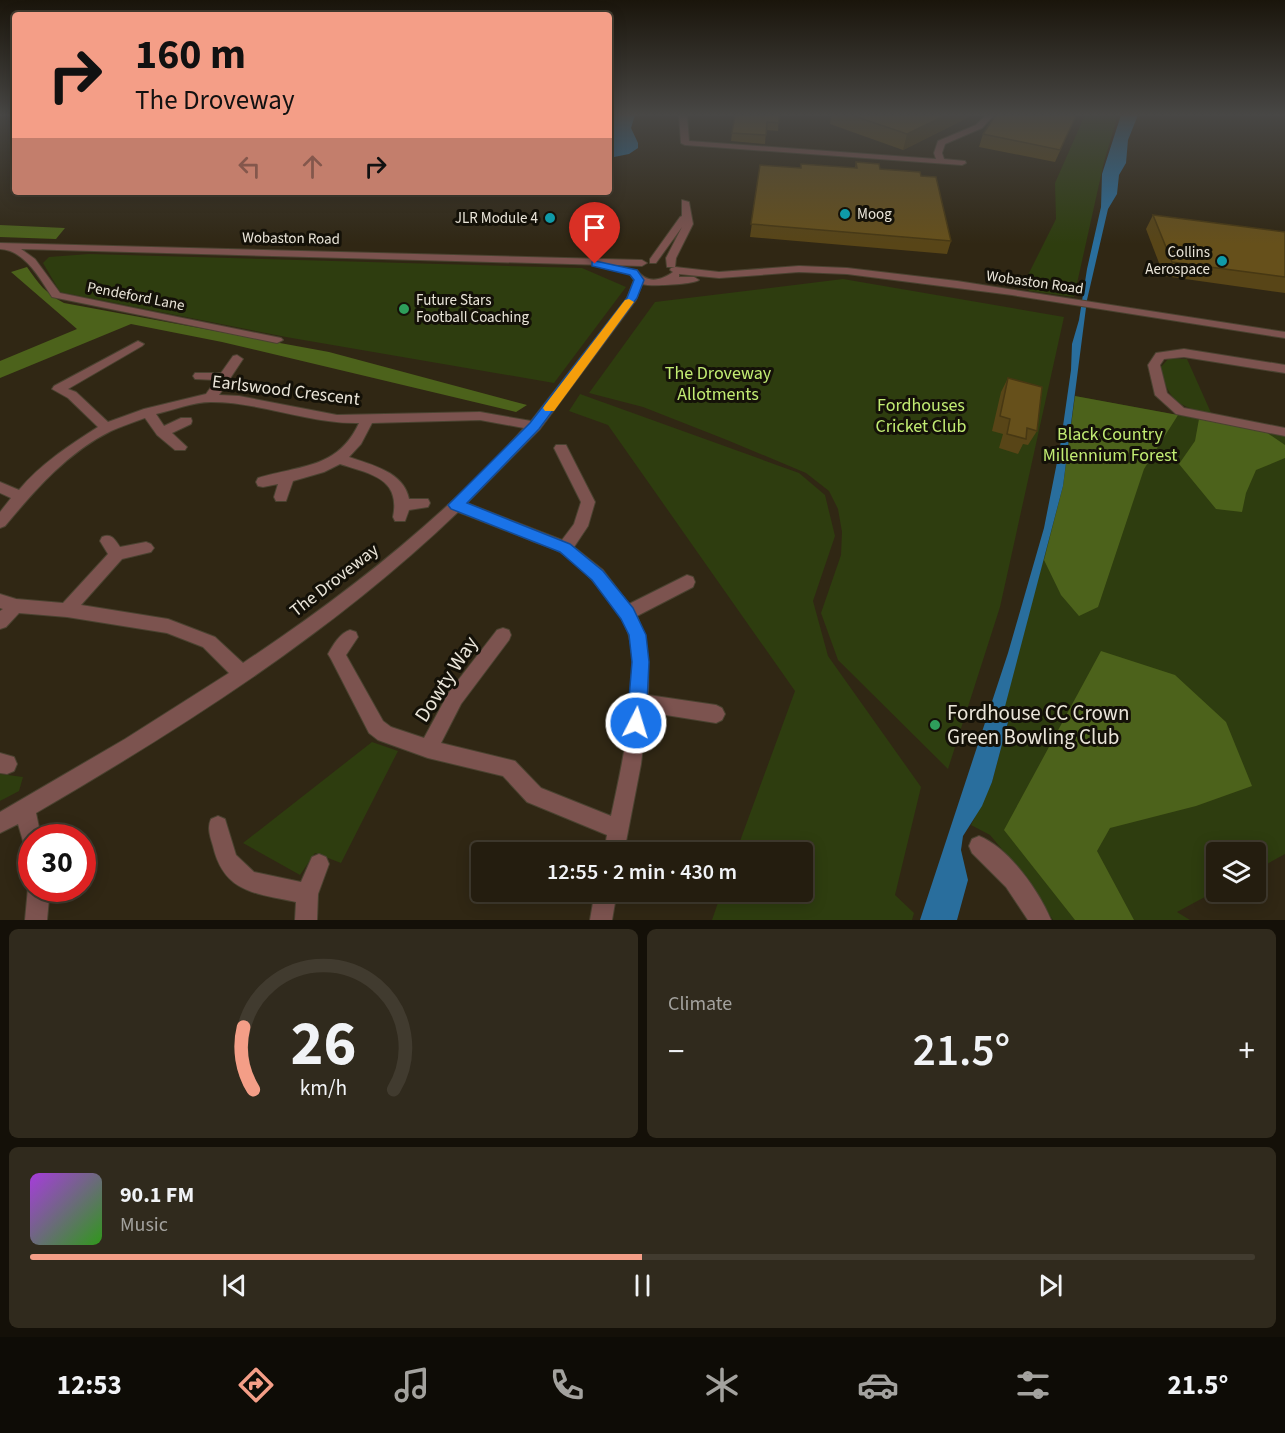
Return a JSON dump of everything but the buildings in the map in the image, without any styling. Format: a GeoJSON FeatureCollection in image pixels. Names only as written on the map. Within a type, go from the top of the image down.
{"type":"FeatureCollection","features":[{"type":"Feature","properties":{"kind":"street"},"geometry":{"type":"LineString","coordinates":[[886,158],[962,164]]}},
{"type":"Feature","properties":{"kind":"street"},"geometry":{"type":"LineString","coordinates":[[940,158],[941,162]]}},
{"type":"Feature","properties":{"kind":"street"},"geometry":{"type":"LineString","coordinates":[[670,280],[675,275],[671,258],[688,224],[685,202]]}},
{"type":"Feature","properties":{"kind":"street"},"geometry":{"type":"LineString","coordinates":[[653,261],[687,213]]}},
{"type":"Feature","properties":{"kind":"street","name":"Wobaston Road"},"geometry":{"type":"LineString","coordinates":[[5,246],[642,263],[653,261],[697,275],[718,276],[779,270],[846,271],[1059,300],[1285,335]]}},
{"type":"Feature","properties":{"kind":"street","name":"Pendeford Lane"},"geometry":{"type":"LineString","coordinates":[[5,246],[32,261],[57,295],[277,340]]}},
{"type":"Feature","properties":{"kind":"street","name":"Wobaston Road"},"geometry":{"type":"LineString","coordinates":[[582,260],[652,283],[670,280],[728,280],[779,270]]}},
{"type":"Feature","properties":{"kind":"street"},"geometry":{"type":"LineString","coordinates":[[636,276],[635,267],[642,263]]}},
{"type":"Feature","properties":{"kind":"street","name":"The Droveway"},"geometry":{"type":"LineString","coordinates":[[632,298],[636,276]]}},
{"type":"Feature","properties":{"kind":"street","name":"The Droveway"},"geometry":{"type":"LineString","coordinates":[[0,823],[131,745],[242,674],[344,599],[456,505],[496,467],[534,426],[632,298],[652,283]]}},
{"type":"Feature","properties":{"kind":"street"},"geometry":{"type":"LineString","coordinates":[[58,390],[138,344]]}},
{"type":"Feature","properties":{"kind":"street"},"geometry":{"type":"LineString","coordinates":[[1285,369],[1184,353],[1160,356],[1154,365],[1161,395],[1180,411],[1285,432]]}},
{"type":"Feature","properties":{"kind":"street"},"geometry":{"type":"LineString","coordinates":[[210,398],[237,359]]}},
{"type":"Feature","properties":{"kind":"street"},"geometry":{"type":"LineString","coordinates":[[199,376],[224,377]]}},
{"type":"Feature","properties":{"kind":"street"},"geometry":{"type":"LineString","coordinates":[[43,388],[72,395],[106,428]]}},
{"type":"Feature","properties":{"kind":"street","name":"Earlswood Crescent"},"geometry":{"type":"LineString","coordinates":[[0,522],[19,496],[48,469],[81,444],[106,428],[180,403],[210,398],[267,405],[337,419],[480,416],[534,426]]}},
{"type":"Feature","properties":{"kind":"street"},"geometry":{"type":"LineString","coordinates":[[148,412],[162,432],[180,447]]}},
{"type":"Feature","properties":{"kind":"street"},"geometry":{"type":"LineString","coordinates":[[263,482],[287,478],[339,459],[359,437],[367,420]]}},
{"type":"Feature","properties":{"kind":"street"},"geometry":{"type":"LineString","coordinates":[[162,432],[186,421]]}},
{"type":"Feature","properties":{"kind":"street"},"geometry":{"type":"LineString","coordinates":[[561,448],[588,502],[581,526],[565,548]]}},
{"type":"Feature","properties":{"kind":"street"},"geometry":{"type":"LineString","coordinates":[[339,459],[380,474],[393,482],[404,494],[403,511],[423,503]]}},
{"type":"Feature","properties":{"kind":"street"},"geometry":{"type":"LineString","coordinates":[[281,497],[287,478]]}},
{"type":"Feature","properties":{"kind":"street"},"geometry":{"type":"LineString","coordinates":[[0,487],[19,496]]}},
{"type":"Feature","properties":{"kind":"street"},"geometry":{"type":"LineString","coordinates":[[456,505],[565,548],[597,575],[627,614],[637,635],[640,662],[639,702],[631,764],[616,842]]}},
{"type":"Feature","properties":{"kind":"street"},"geometry":{"type":"LineString","coordinates":[[107,541],[117,554]]}},
{"type":"Feature","properties":{"kind":"street"},"geometry":{"type":"LineString","coordinates":[[67,610],[117,554],[146,548]]}},
{"type":"Feature","properties":{"kind":"street"},"geometry":{"type":"LineString","coordinates":[[627,614],[687,582]]}},
{"type":"Feature","properties":{"kind":"street"},"geometry":{"type":"LineString","coordinates":[[0,622],[8,603],[168,626],[208,642],[242,674]]}},
{"type":"Feature","properties":{"kind":"street","name":"Dowty Way"},"geometry":{"type":"LineString","coordinates":[[428,749],[455,698],[503,635]]}},
{"type":"Feature","properties":{"kind":"street"},"geometry":{"type":"LineString","coordinates":[[350,637],[337,654],[376,727],[385,734],[428,749],[508,768],[534,795],[618,829]]}},
{"type":"Feature","properties":{"kind":"street"},"geometry":{"type":"LineString","coordinates":[[639,702],[716,714]]}},
{"type":"Feature","properties":{"kind":"street"},"geometry":{"type":"LineString","coordinates":[[25,808],[28,824]]}},
{"type":"Feature","properties":{"kind":"street"},"geometry":{"type":"LineString","coordinates":[[218,826],[227,861],[249,882],[307,894]]}},
{"type":"Feature","properties":{"kind":"street"},"geometry":{"type":"LineString","coordinates":[[979,846],[1004,866],[1029,898],[1040,920]]}},
{"type":"Feature","properties":{"kind":"street"},"geometry":{"type":"LineString","coordinates":[[306,920],[307,894],[319,864]]}},
{"type":"Feature","properties":{"kind":"street"},"geometry":{"type":"LineString","coordinates":[[36,920],[38,902]]}},
{"type":"Feature","properties":{"kind":"street"},"geometry":{"type":"LineString","coordinates":[[601,920],[604,902]]}},
{"type":"Feature","properties":{"kind":"green space"},"geometry":{"type":"Polygon","coordinates":[[[1066,158],[1105,158],[1074,297],[1029,291],[1025,281],[1056,219],[1055,183],[1066,158]]]}},
{"type":"Feature","properties":{"kind":"green space"},"geometry":{"type":"Polygon","coordinates":[[[0,225],[65,228],[56,239],[0,237],[0,225]]]}},
{"type":"Feature","properties":{"kind":"green space"},"geometry":{"type":"Polygon","coordinates":[[[89,254],[582,268],[626,287],[554,383],[286,337],[60,292],[43,263],[49,257],[89,254]]]}},
{"type":"Feature","properties":{"kind":"green space"},"geometry":{"type":"Polygon","coordinates":[[[27,267],[43,288],[64,303],[329,352],[527,405],[516,412],[222,342],[131,324],[0,378],[0,361],[77,329],[11,272],[27,267]]]}},
{"type":"Feature","properties":{"kind":"green space","name":"Fordhouses Cricket Club"},"geometry":{"type":"Polygon","coordinates":[[[843,279],[1064,317],[1000,607],[948,769],[838,660],[821,613],[841,555],[842,532],[838,509],[829,491],[806,473],[727,440],[643,407],[589,393],[655,302],[843,279]]]}},
{"type":"Feature","properties":{"kind":"green space"},"geometry":{"type":"Polygon","coordinates":[[[1168,359],[1187,359],[1212,415],[1184,406],[1172,395],[1167,388],[1161,367],[1168,359]]]}},
{"type":"Feature","properties":{"kind":"green space"},"geometry":{"type":"Polygon","coordinates":[[[580,394],[799,473],[825,495],[835,536],[813,601],[828,656],[921,787],[895,895],[914,913],[912,920],[712,920],[718,902],[813,902],[813,842],[740,842],[795,691],[608,425],[569,411],[580,394]]]}},
{"type":"Feature","properties":{"kind":"green space"},"geometry":{"type":"Polygon","coordinates":[[[1075,396],[1285,435],[1285,854],[1266,864],[1266,842],[1206,842],[1206,896],[1177,912],[1190,920],[1053,920],[1020,871],[990,835],[971,825],[992,782],[1008,722],[1002,714],[1063,486],[1075,396]]]}},
{"type":"Feature","properties":{"kind":"green space","name":"Black Country Millennium Forest"},"geometry":{"type":"Polygon","coordinates":[[[1075,396],[1178,415],[1144,469],[1098,607],[1079,616],[1061,595],[1044,560],[1063,486],[1075,396]]]}},
{"type":"Feature","properties":{"kind":"green space","name":"Black Country Millennium Forest"},"geometry":{"type":"Polygon","coordinates":[[[1199,419],[1263,430],[1285,445],[1285,458],[1256,470],[1246,493],[1242,512],[1216,509],[1179,464],[1195,441],[1199,419]]]}},
{"type":"Feature","properties":{"kind":"green space"},"geometry":{"type":"Polygon","coordinates":[[[1101,651],[1175,675],[1226,722],[1252,786],[1196,806],[1110,828],[1097,851],[1134,920],[1075,920],[1004,830],[1101,651]]]}},
{"type":"Feature","properties":{"kind":"green space"},"geometry":{"type":"Polygon","coordinates":[[[372,742],[398,751],[341,863],[315,853],[300,875],[243,843],[372,742]]]}},
{"type":"Feature","properties":{"kind":"green space"},"geometry":{"type":"Polygon","coordinates":[[[0,774],[23,777],[19,791],[0,801],[0,774]]]}},
{"type":"Feature","properties":{"kind":"water"},"geometry":{"type":"Polygon","coordinates":[[[1107,158],[1126,158],[1119,175],[1117,194],[1108,209],[1087,300],[1063,486],[1003,714],[1008,722],[992,782],[982,806],[963,836],[961,850],[968,880],[957,920],[920,920],[1008,653],[1044,528],[1060,447],[1071,370],[1072,344],[1079,320],[1087,269],[1101,207],[1102,174],[1107,158]]]}},
{"type":"Feature","properties":{"kind":"slow traffic"},"geometry":{"type":"LineString","coordinates":[[549,408],[629,302]]}},
{"type":"Feature","properties":{"kind":"place","name":"Moog"},"geometry":{"type":"Point","coordinates":[845,214]}},
{"type":"Feature","properties":{"kind":"place","name":"JLR Module 4"},"geometry":{"type":"Point","coordinates":[550,218]}},
{"type":"Feature","properties":{"kind":"place","name":"Collins Aerospace"},"geometry":{"type":"Point","coordinates":[1222,261]}},
{"type":"Feature","properties":{"kind":"place","name":"Future Stars Football Coaching"},"geometry":{"type":"Point","coordinates":[404,309]}},
{"type":"Feature","properties":{"kind":"place","name":"Fordhouse CC Crown Green Bowling Club"},"geometry":{"type":"Point","coordinates":[935,725]}},
{"type":"Feature","properties":{"kind":"route"},"geometry":{"type":"LineString","coordinates":[[595,264],[633,272],[639,280],[632,298],[563,392],[496,467],[456,505],[565,548],[597,575],[627,614],[637,635],[640,662],[636,723]]}},
{"type":"Feature","properties":{"kind":"park label","name":"The Droveway Allotments"},"geometry":{"type":"Point","coordinates":[718,383]}}]}
